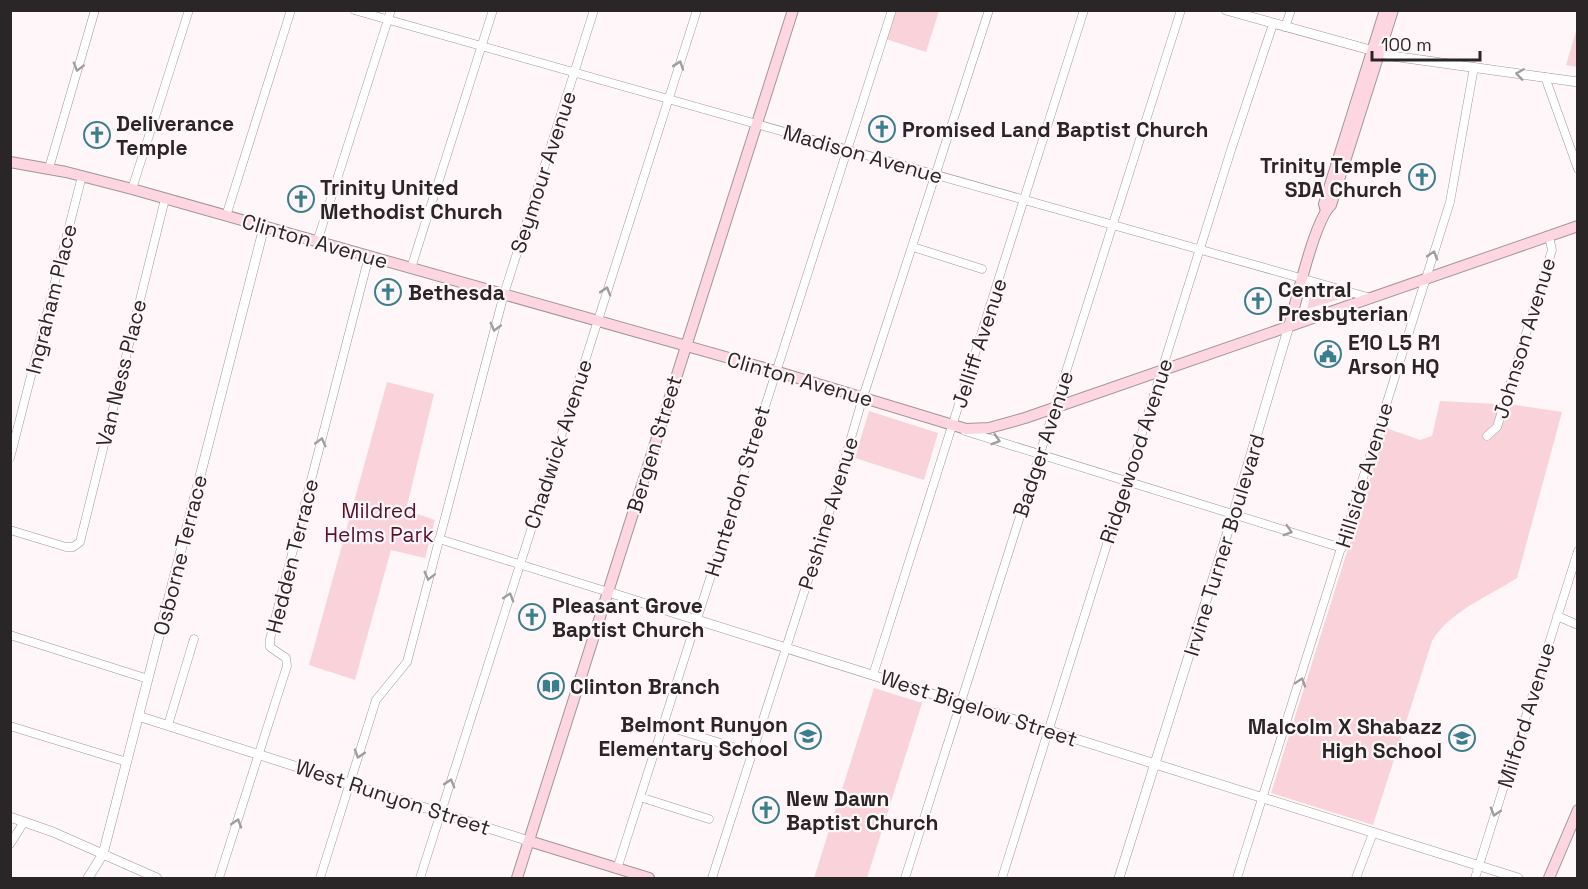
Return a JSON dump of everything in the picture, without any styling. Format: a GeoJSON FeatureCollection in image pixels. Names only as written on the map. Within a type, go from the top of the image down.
{"type":"FeatureCollection","features":[{"type":"Feature","properties":{"kind":"main road","name":"Bergen Street"},"geometry":{"type":"LineString","coordinates":[[517,879],[793,10]]}},
{"type":"Feature","properties":{"kind":"main road","name":"Irvine Turner Boulevard"},"geometry":{"type":"LineString","coordinates":[[1375,52],[1385,10]]}},
{"type":"Feature","properties":{"kind":"main road","name":"Irvine Turner Boulevard"},"geometry":{"type":"LineString","coordinates":[[1289,326],[1326,211],[1324,204],[1375,52],[1393,10]]}},
{"type":"Feature","properties":{"kind":"main road","name":"Clinton Avenue"},"geometry":{"type":"LineString","coordinates":[[10,162],[49,168],[132,189],[686,345],[863,397],[952,427],[988,428],[1054,409],[1578,226]]}},
{"type":"Feature","properties":{"kind":"main road"},"geometry":{"type":"LineString","coordinates":[[1549,879],[1577,812]]}},
{"type":"Feature","properties":{"kind":"main road","name":"West Runyon Street"},"geometry":{"type":"LineString","coordinates":[[529,841],[649,879]]}},
{"type":"Feature","properties":{"kind":"street"},"geometry":{"type":"LineString","coordinates":[[49,168],[95,10]]}},
{"type":"Feature","properties":{"kind":"street"},"geometry":{"type":"LineString","coordinates":[[132,189],[189,10]]}},
{"type":"Feature","properties":{"kind":"street"},"geometry":{"type":"LineString","coordinates":[[226,216],[291,10]]}},
{"type":"Feature","properties":{"kind":"street","name":"Madison Avenue"},"geometry":{"type":"LineString","coordinates":[[354,10],[1304,277],[1371,298]]}},
{"type":"Feature","properties":{"kind":"street"},"geometry":{"type":"LineString","coordinates":[[317,242],[391,10]]}},
{"type":"Feature","properties":{"kind":"street"},"geometry":{"type":"LineString","coordinates":[[411,268],[493,10]]}},
{"type":"Feature","properties":{"kind":"street","name":"Seymour Avenue"},"geometry":{"type":"LineString","coordinates":[[320,879],[376,700],[407,662],[504,294],[594,10]]}},
{"type":"Feature","properties":{"kind":"street","name":"Chadwick Avenue"},"geometry":{"type":"LineString","coordinates":[[420,879],[697,10]]}},
{"type":"Feature","properties":{"kind":"street","name":"Hunterdon Street"},"geometry":{"type":"LineString","coordinates":[[618,868],[892,10]]}},
{"type":"Feature","properties":{"kind":"street","name":"Peshine Avenue"},"geometry":{"type":"LineString","coordinates":[[712,879],[784,648],[825,527],[863,397],[914,248],[989,10]]}},
{"type":"Feature","properties":{"kind":"street","name":"Jelliff Avenue"},"geometry":{"type":"LineString","coordinates":[[873,675],[1084,10]]}},
{"type":"Feature","properties":{"kind":"street","name":"Badger Avenue"},"geometry":{"type":"LineString","coordinates":[[905,879],[1181,10]]}},
{"type":"Feature","properties":{"kind":"street"},"geometry":{"type":"LineString","coordinates":[[1226,10],[1375,52],[1578,82]]}},
{"type":"Feature","properties":{"kind":"street"},"geometry":{"type":"LineString","coordinates":[[1286,27],[1291,10]]}},
{"type":"Feature","properties":{"kind":"street","name":"Ridgewood Avenue"},"geometry":{"type":"LineString","coordinates":[[1002,879],[1047,730],[1273,24]]}},
{"type":"Feature","properties":{"kind":"street","name":"Hillside Avenue"},"geometry":{"type":"LineString","coordinates":[[1237,879],[1454,191],[1474,67]]}},
{"type":"Feature","properties":{"kind":"street"},"geometry":{"type":"LineString","coordinates":[[1545,77],[1578,169]]}},
{"type":"Feature","properties":{"kind":"street","name":"Ingraham Place"},"geometry":{"type":"LineString","coordinates":[[10,458],[82,176]]}},
{"type":"Feature","properties":{"kind":"street","name":"Van Ness Place"},"geometry":{"type":"LineString","coordinates":[[11,531],[66,547],[75,546],[80,542],[165,199]]}},
{"type":"Feature","properties":{"kind":"street","name":"Osborne Terrace"},"geometry":{"type":"LineString","coordinates":[[88,879],[103,854],[264,227]]}},
{"type":"Feature","properties":{"kind":"street","name":"Johnson Avenue"},"geometry":{"type":"LineString","coordinates":[[1487,436],[1497,427],[1501,416],[1552,250],[1549,236]]}},
{"type":"Feature","properties":{"kind":"street"},"geometry":{"type":"LineString","coordinates":[[914,248],[982,269]]}},
{"type":"Feature","properties":{"kind":"street","name":"Hedden Terrace"},"geometry":{"type":"LineString","coordinates":[[219,879],[288,662],[285,655],[270,647],[270,639],[369,256]]}},
{"type":"Feature","properties":{"kind":"street","name":"Irvine Turner Boulevard"},"geometry":{"type":"LineString","coordinates":[[1119,879],[1233,515],[1289,326]]}},
{"type":"Feature","properties":{"kind":"street"},"geometry":{"type":"LineString","coordinates":[[952,427],[1342,548]]}},
{"type":"Feature","properties":{"kind":"street","name":"West Bigelow Street"},"geometry":{"type":"LineString","coordinates":[[439,539],[1518,879]]}},
{"type":"Feature","properties":{"kind":"street","name":"Milford Avenue"},"geometry":{"type":"LineString","coordinates":[[1474,879],[1578,551]]}},
{"type":"Feature","properties":{"kind":"street"},"geometry":{"type":"LineString","coordinates":[[1557,616],[1578,625]]}},
{"type":"Feature","properties":{"kind":"street"},"geometry":{"type":"LineString","coordinates":[[10,635],[148,679]]}},
{"type":"Feature","properties":{"kind":"street"},"geometry":{"type":"LineString","coordinates":[[168,725],[194,639]]}},
{"type":"Feature","properties":{"kind":"street","name":"West Runyon Street"},"geometry":{"type":"LineString","coordinates":[[138,716],[529,841]]}},
{"type":"Feature","properties":{"kind":"street"},"geometry":{"type":"LineString","coordinates":[[663,725],[733,747]]}},
{"type":"Feature","properties":{"kind":"street"},"geometry":{"type":"LineString","coordinates":[[10,726],[127,762]]}},
{"type":"Feature","properties":{"kind":"street"},"geometry":{"type":"LineString","coordinates":[[640,797],[709,819]]}},
{"type":"Feature","properties":{"kind":"street"},"geometry":{"type":"LineString","coordinates":[[10,817],[103,854],[157,879]]}},
{"type":"Feature","properties":{"kind":"street"},"geometry":{"type":"LineString","coordinates":[[10,844],[24,822]]}},
{"type":"Feature","properties":{"kind":"street"},"geometry":{"type":"LineString","coordinates":[[1356,879],[1373,833]]}},
{"type":"Feature","properties":{"kind":"green space"},"geometry":{"type":"Polygon","coordinates":[[[894,11],[939,11],[926,52],[886,39],[894,11]]]}},
{"type":"Feature","properties":{"kind":"green space"},"geometry":{"type":"Polygon","coordinates":[[[1577,28],[1577,67],[1566,65],[1577,28]]]}},
{"type":"Feature","properties":{"kind":"green space"},"geometry":{"type":"Polygon","coordinates":[[[1312,287],[1339,294],[1340,299],[1307,309],[1312,287]]]}},
{"type":"Feature","properties":{"kind":"green space","name":"Mildred Helms Park"},"geometry":{"type":"Polygon","coordinates":[[[387,382],[434,394],[406,510],[435,520],[425,558],[391,550],[355,680],[309,665],[387,382]]]}},
{"type":"Feature","properties":{"kind":"green space"},"geometry":{"type":"Polygon","coordinates":[[[1440,401],[1516,405],[1562,412],[1517,578],[1459,613],[1440,630],[1432,641],[1373,825],[1271,793],[1386,428],[1420,440],[1432,436],[1440,401]]]}},
{"type":"Feature","properties":{"kind":"green space"},"geometry":{"type":"Polygon","coordinates":[[[869,411],[938,433],[924,480],[855,458],[869,411]]]}},
{"type":"Feature","properties":{"kind":"green space"},"geometry":{"type":"Polygon","coordinates":[[[874,688],[922,703],[867,878],[814,878],[874,688]]]}},
{"type":"Feature","properties":{"kind":"place","name":"Promised Land Baptist Church"},"geometry":{"type":"Point","coordinates":[882,129]}},
{"type":"Feature","properties":{"kind":"place","name":"Deliverance Temple"},"geometry":{"type":"Point","coordinates":[97,135]}},
{"type":"Feature","properties":{"kind":"place","name":"Trinity Temple SDA Church"},"geometry":{"type":"Point","coordinates":[1422,177]}},
{"type":"Feature","properties":{"kind":"place","name":"Trinity United Methodist Church"},"geometry":{"type":"Point","coordinates":[301,199]}},
{"type":"Feature","properties":{"kind":"place","name":"Bethesda"},"geometry":{"type":"Point","coordinates":[388,292]}},
{"type":"Feature","properties":{"kind":"place","name":"Central Presbyterian"},"geometry":{"type":"Point","coordinates":[1258,301]}},
{"type":"Feature","properties":{"kind":"place","name":"E10 L5 R1 Arson HQ"},"geometry":{"type":"Point","coordinates":[1328,354]}},
{"type":"Feature","properties":{"kind":"place","name":"Pleasant Grove Baptist Church"},"geometry":{"type":"Point","coordinates":[532,617]}},
{"type":"Feature","properties":{"kind":"place","name":"Clinton Branch"},"geometry":{"type":"Point","coordinates":[551,686]}},
{"type":"Feature","properties":{"kind":"place","name":"Belmont Runyon Elementary School"},"geometry":{"type":"Point","coordinates":[808,736]}},
{"type":"Feature","properties":{"kind":"place","name":"Malcolm X Shabazz High School"},"geometry":{"type":"Point","coordinates":[1462,738]}},
{"type":"Feature","properties":{"kind":"place","name":"New Dawn Baptist Church"},"geometry":{"type":"Point","coordinates":[766,810]}}]}
